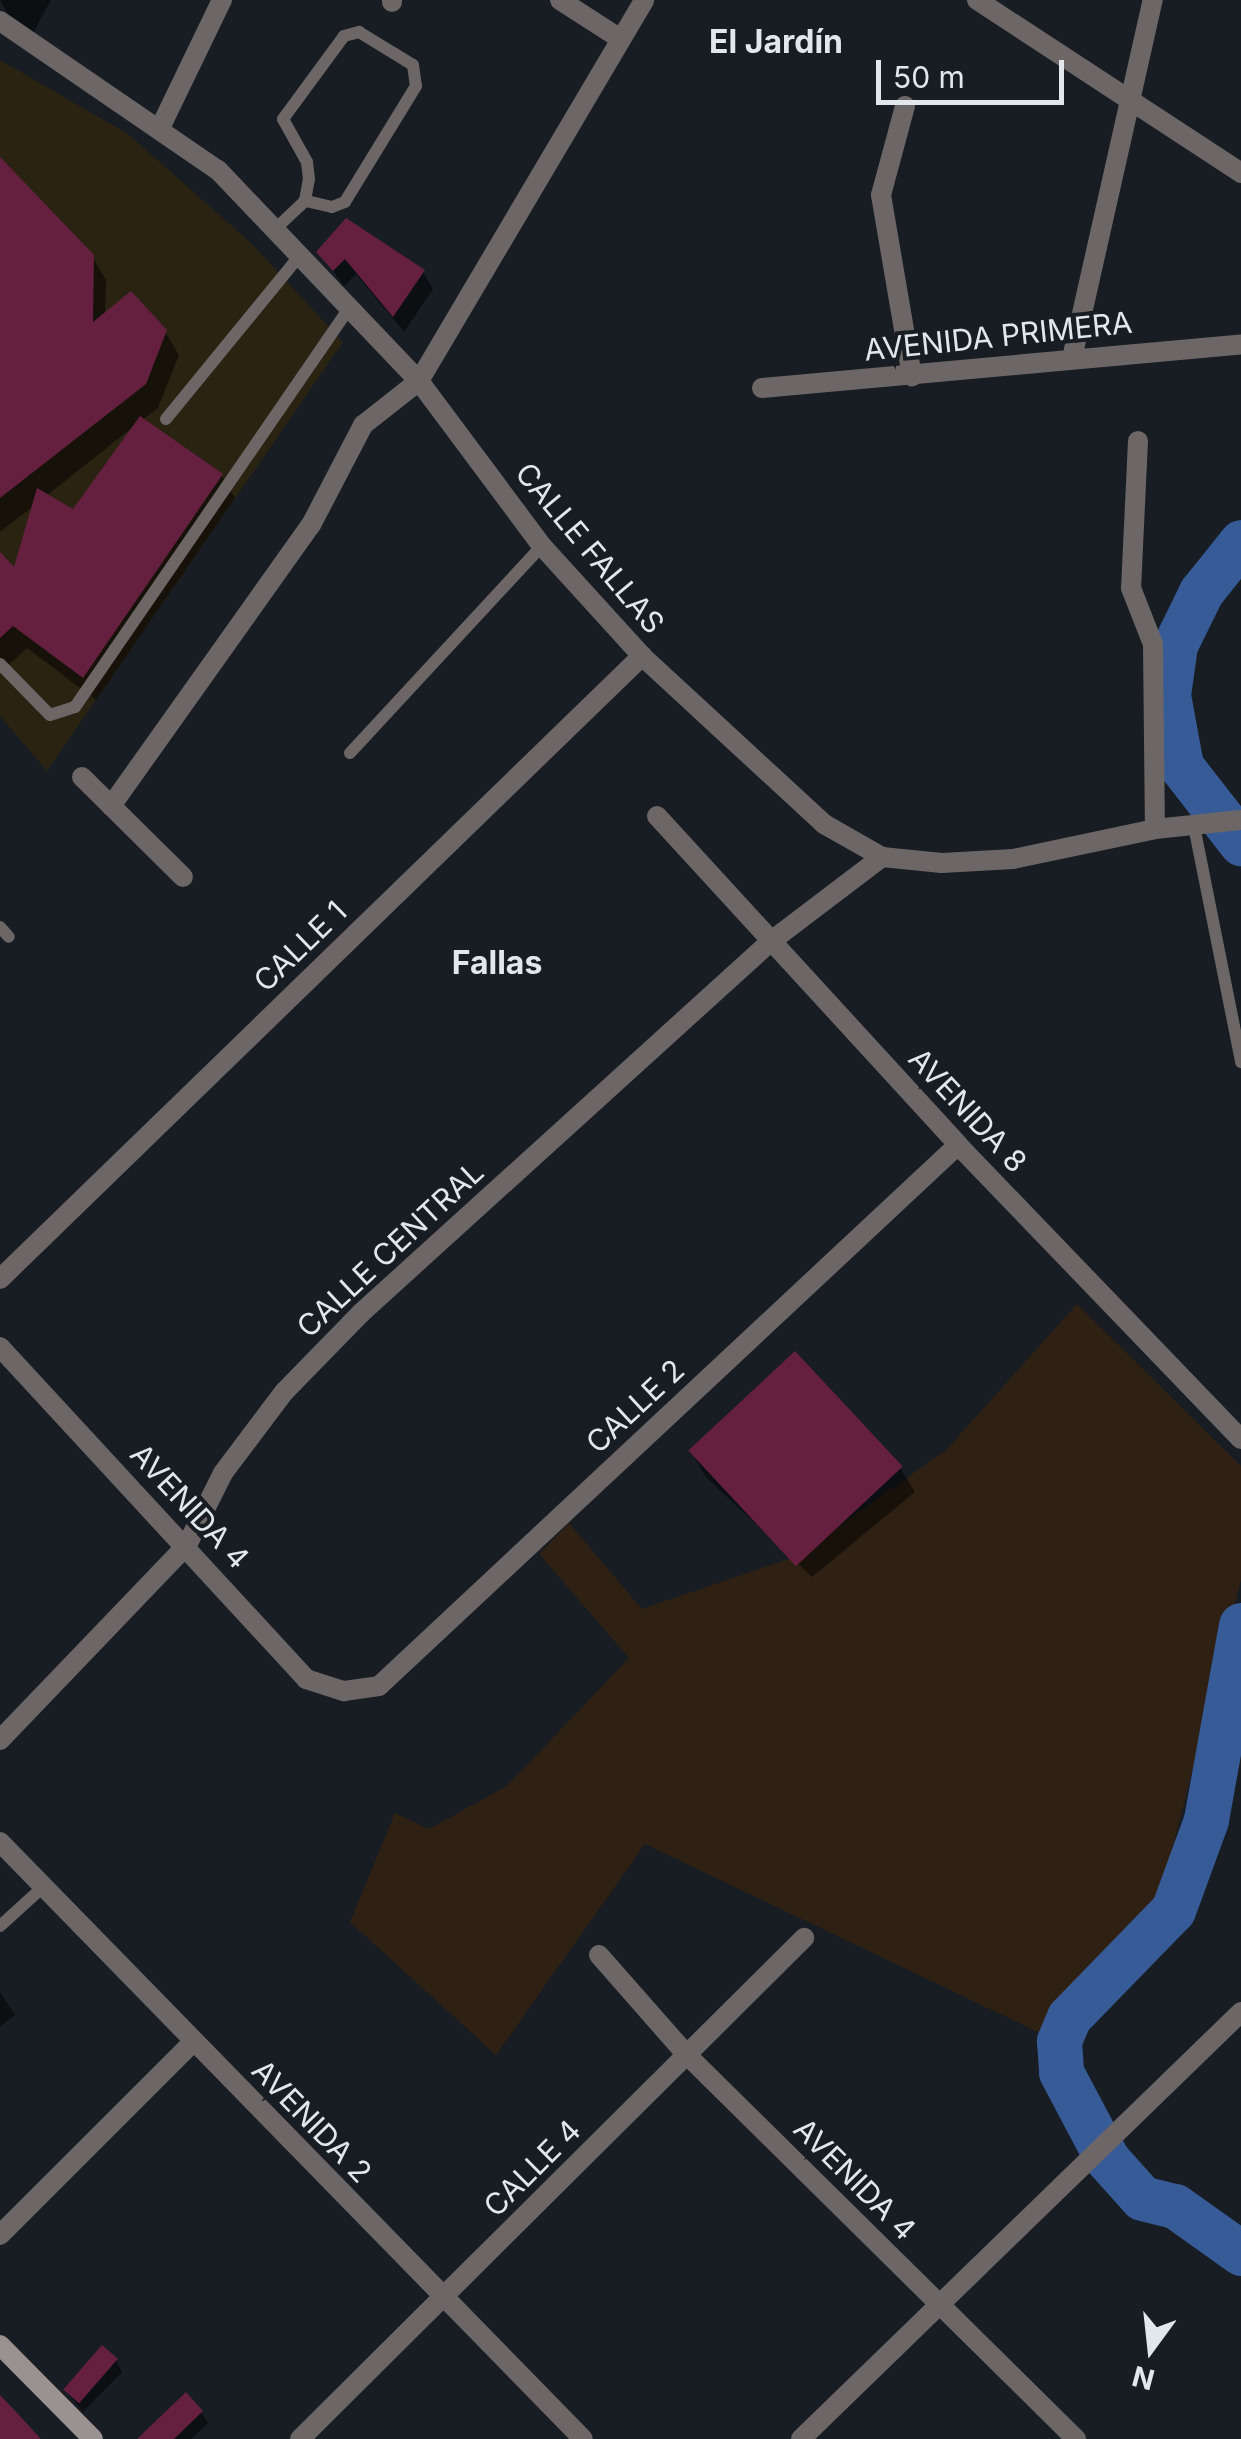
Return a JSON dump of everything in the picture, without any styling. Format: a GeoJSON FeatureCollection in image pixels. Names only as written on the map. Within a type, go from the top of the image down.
{"type":"FeatureCollection","features":[{"type":"Feature","properties":{"kind":"main road"},"geometry":{"type":"LineString","coordinates":[[0,2345],[94,2439]]}},
{"type":"Feature","properties":{"kind":"street"},"geometry":{"type":"LineString","coordinates":[[161,126],[222,0]]}},
{"type":"Feature","properties":{"kind":"street"},"geometry":{"type":"LineString","coordinates":[[560,0],[619,38]]}},
{"type":"Feature","properties":{"kind":"street"},"geometry":{"type":"LineString","coordinates":[[111,806],[311,525],[355,436],[383,404],[419,381],[644,0]]}},
{"type":"Feature","properties":{"kind":"street"},"geometry":{"type":"LineString","coordinates":[[977,0],[1241,173]]}},
{"type":"Feature","properties":{"kind":"street"},"geometry":{"type":"LineString","coordinates":[[1072,358],[1153,0]]}},
{"type":"Feature","properties":{"kind":"street","name":"CALLE FALLAS"},"geometry":{"type":"LineString","coordinates":[[0,21],[161,126],[218,170],[297,259],[419,381],[542,546],[642,656],[824,824],[882,856],[942,863],[1013,858],[1155,828],[1241,820]]}},
{"type":"Feature","properties":{"kind":"street"},"geometry":{"type":"LineString","coordinates":[[905,106],[881,195],[912,376]]}},
{"type":"Feature","properties":{"kind":"street","name":"AVENIDA PRIMERA"},"geometry":{"type":"LineString","coordinates":[[762,388],[1241,344]]}},
{"type":"Feature","properties":{"kind":"street"},"geometry":{"type":"LineString","coordinates":[[1138,441],[1131,588],[1153,644],[1155,828]]}},
{"type":"Feature","properties":{"kind":"street","name":"CALLE 1"},"geometry":{"type":"LineString","coordinates":[[0,1280],[642,656]]}},
{"type":"Feature","properties":{"kind":"street"},"geometry":{"type":"LineString","coordinates":[[82,776],[183,877]]}},
{"type":"Feature","properties":{"kind":"street","name":"AVENIDA 8"},"geometry":{"type":"LineString","coordinates":[[658,816],[958,1145],[1241,1439]]}},
{"type":"Feature","properties":{"kind":"street","name":"CALLE CENTRAL"},"geometry":{"type":"LineString","coordinates":[[0,1740],[187,1545],[223,1474],[284,1392],[361,1313],[770,942],[882,856]]}},
{"type":"Feature","properties":{"kind":"street","name":"CALLE 2"},"geometry":{"type":"LineString","coordinates":[[344,1692],[379,1686],[958,1145]]}},
{"type":"Feature","properties":{"kind":"street","name":"AVENIDA 4"},"geometry":{"type":"LineString","coordinates":[[0,1347],[187,1545],[306,1680],[344,1692]]}},
{"type":"Feature","properties":{"kind":"street","name":"AVENIDA 2"},"geometry":{"type":"LineString","coordinates":[[0,1842],[442,2300],[583,2439]]}},
{"type":"Feature","properties":{"kind":"street","name":"CALLE 4"},"geometry":{"type":"LineString","coordinates":[[300,2439],[804,1938]]}},
{"type":"Feature","properties":{"kind":"street","name":"AVENIDA 4"},"geometry":{"type":"LineString","coordinates":[[599,1955],[687,2055],[1076,2439]]}},
{"type":"Feature","properties":{"kind":"street"},"geometry":{"type":"LineString","coordinates":[[801,2439],[1241,2012]]}},
{"type":"Feature","properties":{"kind":"street"},"geometry":{"type":"LineString","coordinates":[[0,2235],[194,2041]]}},
{"type":"Feature","properties":{"kind":"lane"},"geometry":{"type":"LineString","coordinates":[[272,232],[305,201],[307,162],[283,119],[344,36],[359,32],[413,65],[416,86],[345,202],[332,207],[305,201]]}},
{"type":"Feature","properties":{"kind":"lane"},"geometry":{"type":"LineString","coordinates":[[166,419],[297,259]]}},
{"type":"Feature","properties":{"kind":"lane"},"geometry":{"type":"LineString","coordinates":[[0,664],[50,714],[74,707],[348,310]]}},
{"type":"Feature","properties":{"kind":"lane"},"geometry":{"type":"LineString","coordinates":[[350,753],[542,546]]}},
{"type":"Feature","properties":{"kind":"lane"},"geometry":{"type":"LineString","coordinates":[[1199,826],[1241,1062]]}},
{"type":"Feature","properties":{"kind":"lane"},"geometry":{"type":"LineString","coordinates":[[0,1926],[43,1887]]}},
{"type":"Feature","properties":{"kind":"shaded area"},"geometry":{"type":"Polygon","coordinates":[[[0,60],[128,134],[251,243],[343,342],[47,771],[0,716],[0,60]]]}},
{"type":"Feature","properties":{"kind":"shaded area"},"geometry":{"type":"Polygon","coordinates":[[[1077,1304],[1241,1466],[1241,1580],[1159,1901],[1042,2034],[645,1844],[496,2055],[350,1922],[395,1813],[429,1829],[507,1786],[629,1658],[539,1554],[569,1523],[642,1609],[797,1556],[946,1450],[1077,1304]]]}},
{"type":"Feature","properties":{"kind":"building"},"geometry":{"type":"Polygon","coordinates":[[[0,157],[94,255],[93,322],[131,291],[167,330],[146,384],[0,498],[0,157]]]}},
{"type":"Feature","properties":{"kind":"building"},"geometry":{"type":"Polygon","coordinates":[[[346,218],[425,270],[393,317],[345,259],[333,271],[316,252],[346,218]]]}},
{"type":"Feature","properties":{"kind":"building"},"geometry":{"type":"Polygon","coordinates":[[[140,416],[223,474],[83,678],[13,626],[0,638],[0,552],[14,567],[37,488],[73,509],[140,416]]]}},
{"type":"Feature","properties":{"kind":"building"},"geometry":{"type":"Polygon","coordinates":[[[795,1351],[903,1467],[796,1566],[688,1451],[795,1351]]]}},
{"type":"Feature","properties":{"kind":"building"},"geometry":{"type":"Polygon","coordinates":[[[102,2345],[118,2359],[79,2403],[63,2390],[102,2345]]]}},
{"type":"Feature","properties":{"kind":"building"},"geometry":{"type":"Polygon","coordinates":[[[186,2392],[203,2411],[174,2439],[137,2439],[186,2392]]]}},
{"type":"Feature","properties":{"kind":"building"},"geometry":{"type":"Polygon","coordinates":[[[0,2395],[18,2414],[41,2439],[0,2439],[0,2395]]]}},
{"type":"Feature","properties":{"kind":"waterway"},"geometry":{"type":"LineString","coordinates":[[1241,542],[1201,592],[1175,645],[1168,695],[1181,766],[1241,843]]}},
{"type":"Feature","properties":{"kind":"waterway"},"geometry":{"type":"LineString","coordinates":[[1241,1625],[1206,1820],[1173,1910],[1069,2017],[1059,2041],[1061,2072],[1107,2159],[1142,2198],[1175,2206],[1241,2253]]}},
{"type":"Feature","properties":{"kind":"district","name":"El Jardín"},"geometry":{"type":"Point","coordinates":[776,42]}},
{"type":"Feature","properties":{"kind":"district","name":"Fallas"},"geometry":{"type":"Point","coordinates":[497,963]}}]}
